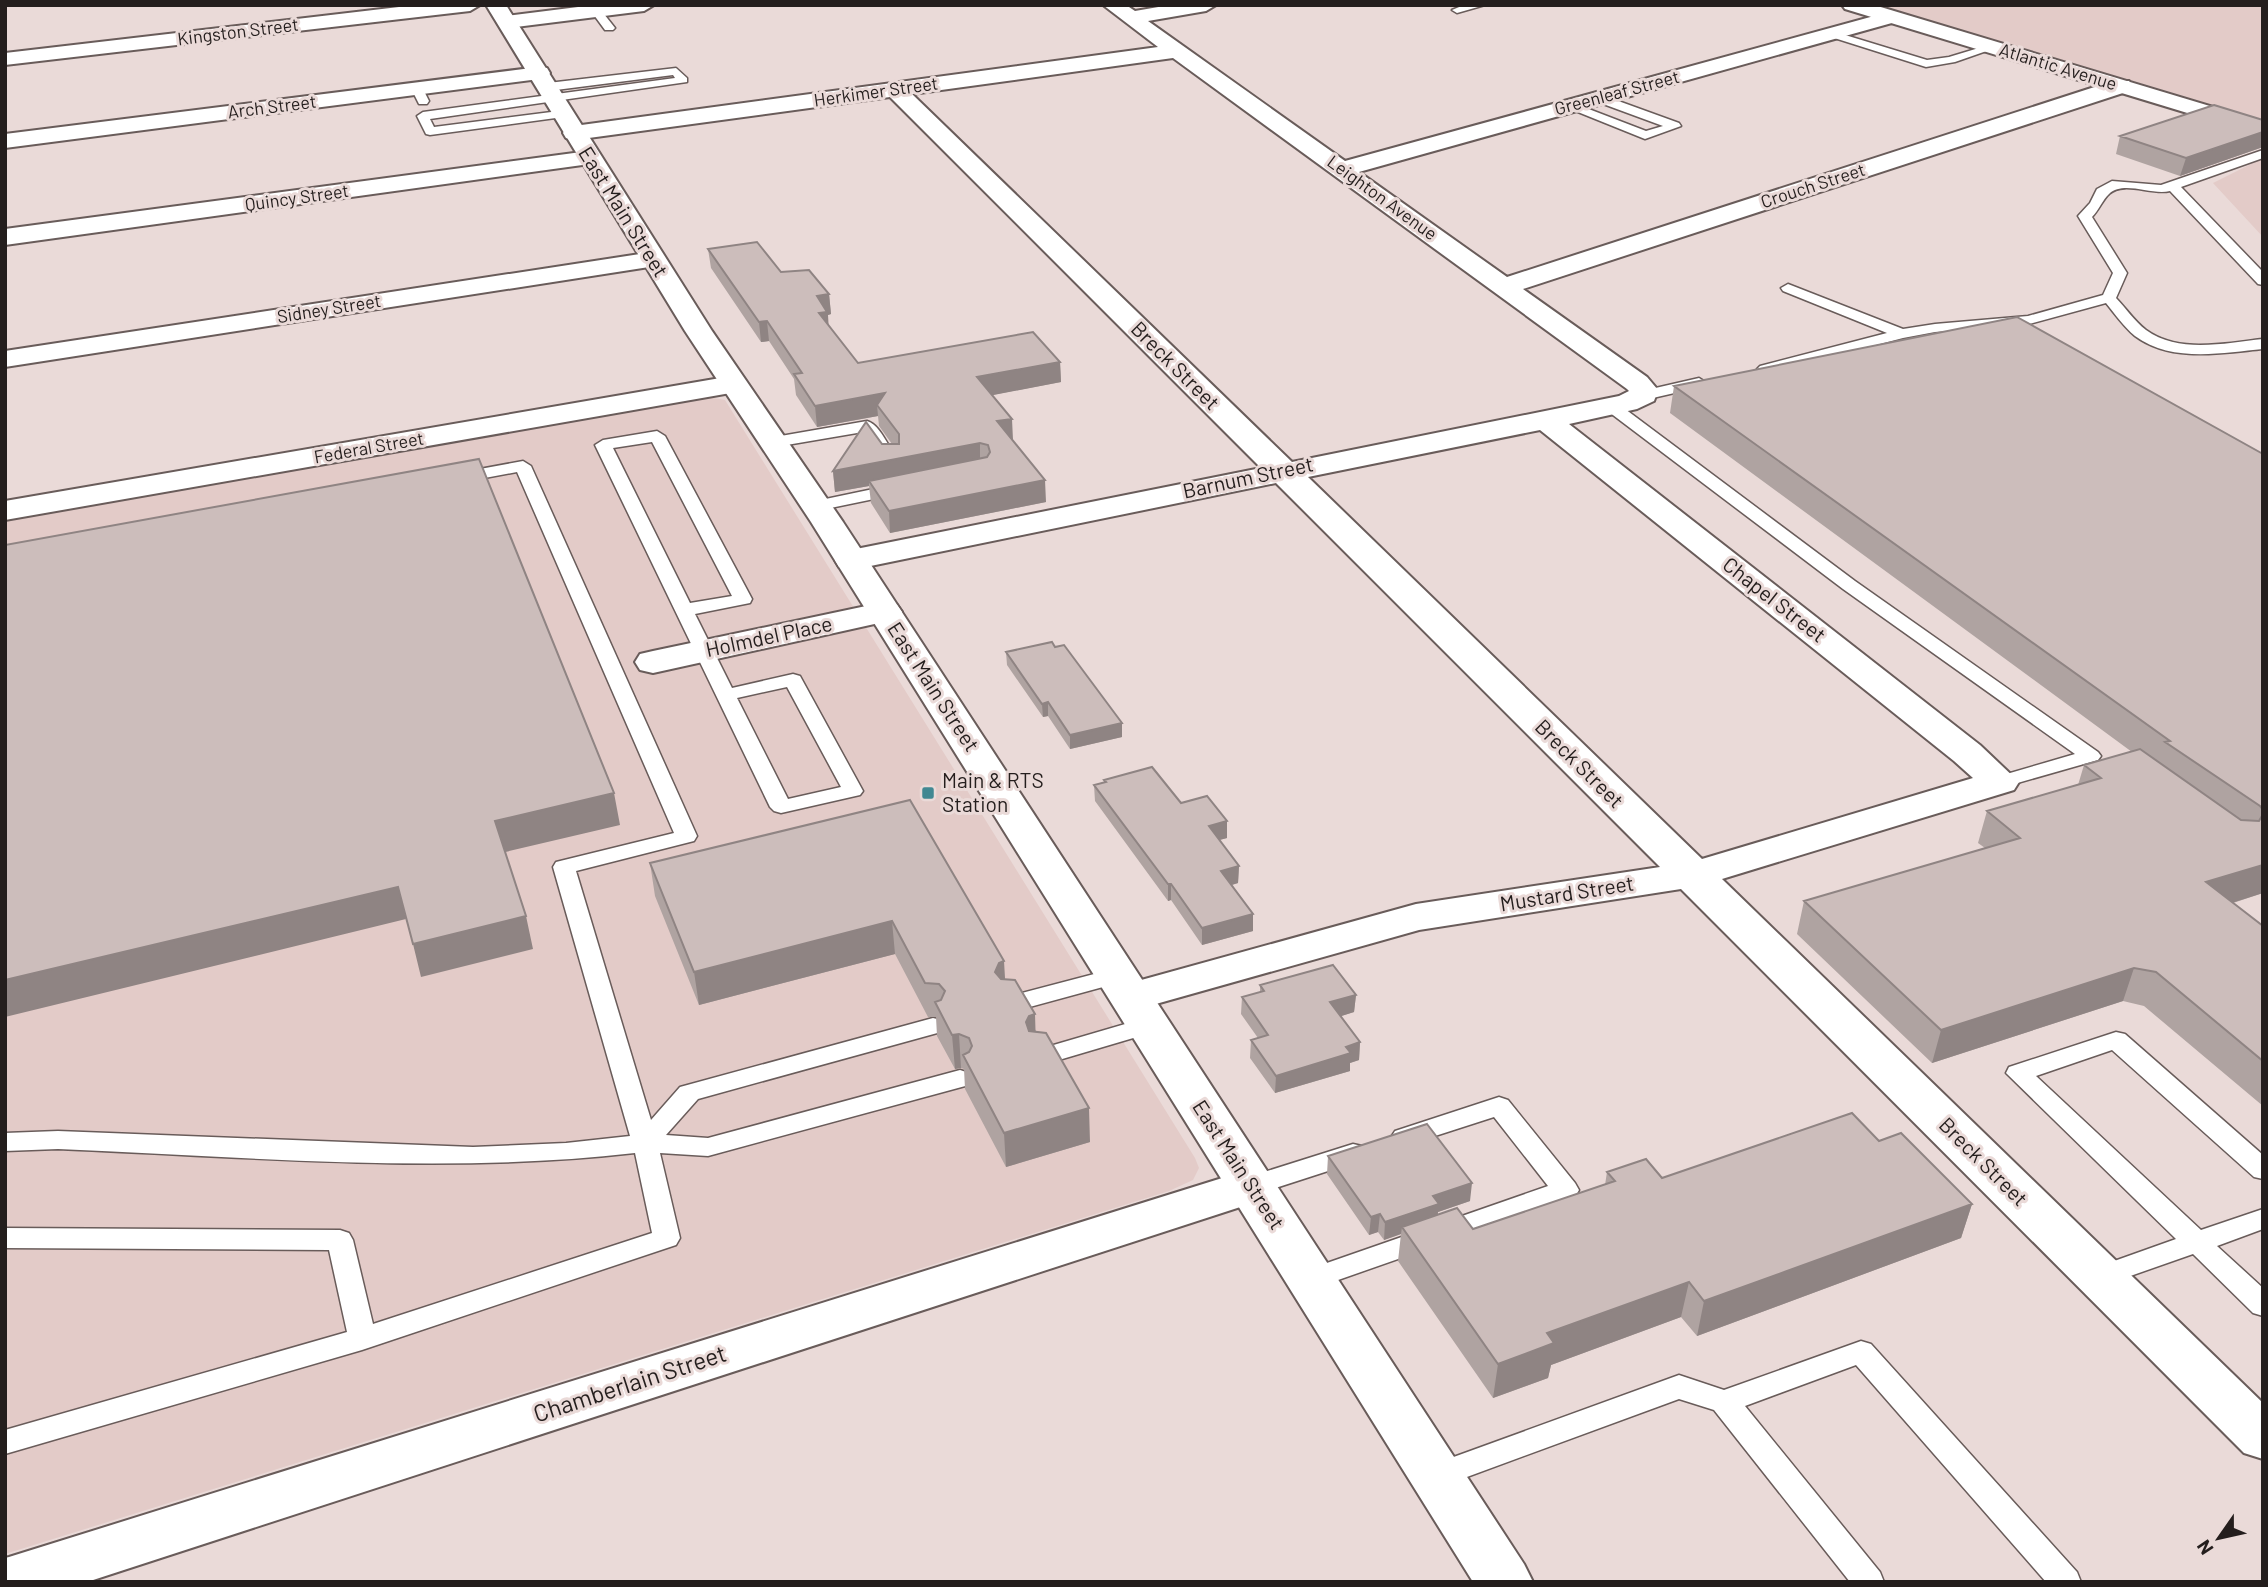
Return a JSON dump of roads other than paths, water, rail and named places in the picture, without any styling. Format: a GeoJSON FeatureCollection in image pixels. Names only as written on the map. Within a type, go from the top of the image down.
{"type":"FeatureCollection","features":[{"type":"Feature","properties":{"kind":"street","name":"Kingston Street"},"geometry":{"type":"LineString","coordinates":[[5,59],[470,5]]}},
{"type":"Feature","properties":{"kind":"street"},"geometry":{"type":"LineString","coordinates":[[501,14],[596,11],[643,5]]}},
{"type":"Feature","properties":{"kind":"street","name":"Leighton Avenue"},"geometry":{"type":"LineString","coordinates":[[1114,5],[1637,383],[1644,390],[1644,395]]}},
{"type":"Feature","properties":{"kind":"street"},"geometry":{"type":"LineString","coordinates":[[1131,18],[1206,5]]}},
{"type":"Feature","properties":{"kind":"street","name":"Atlantic Avenue"},"geometry":{"type":"LineString","coordinates":[[1852,5],[2263,129]]}},
{"type":"Feature","properties":{"kind":"street","name":"East Main Street"},"geometry":{"type":"LineString","coordinates":[[501,14],[769,443],[816,506],[885,612],[1504,1582]]}},
{"type":"Feature","properties":{"kind":"street","name":"Greenleaf Street"},"geometry":{"type":"LineString","coordinates":[[1342,169],[1892,17]]}},
{"type":"Feature","properties":{"kind":"street","name":"Herkimer Street"},"geometry":{"type":"LineString","coordinates":[[555,100],[895,89],[1177,51]]}},
{"type":"Feature","properties":{"kind":"street","name":"Crouch Street"},"geometry":{"type":"LineString","coordinates":[[1505,286],[2121,86]]}},
{"type":"Feature","properties":{"kind":"street","name":"Breck Street"},"geometry":{"type":"LineString","coordinates":[[895,89],[2263,1437]]}},
{"type":"Feature","properties":{"kind":"street","name":"Arch Street"},"geometry":{"type":"LineString","coordinates":[[5,141],[420,95],[555,100]]}},
{"type":"Feature","properties":{"kind":"street","name":"Quincy Street"},"geometry":{"type":"LineString","coordinates":[[5,237],[589,158]]}},
{"type":"Feature","properties":{"kind":"street","name":"Sidney Street"},"geometry":{"type":"LineString","coordinates":[[5,359],[653,260]]}},
{"type":"Feature","properties":{"kind":"street","name":"Federal Street"},"geometry":{"type":"LineString","coordinates":[[5,511],[732,385]]}},
{"type":"Feature","properties":{"kind":"street","name":"Barnum Street"},"geometry":{"type":"LineString","coordinates":[[851,560],[1611,406],[1644,395]]}},
{"type":"Feature","properties":{"kind":"street","name":"Chapel Street"},"geometry":{"type":"LineString","coordinates":[[1545,419],[1967,752],[2000,782]]}},
{"type":"Feature","properties":{"kind":"street","name":"Holmdel Place"},"geometry":{"type":"LineString","coordinates":[[634,666],[885,612]]}},
{"type":"Feature","properties":{"kind":"street","name":"Mustard Street"},"geometry":{"type":"LineString","coordinates":[[1132,1000],[1416,917],[1691,875],[2000,782]]}},
{"type":"Feature","properties":{"kind":"street","name":"Chamberlain Street"},"geometry":{"type":"LineString","coordinates":[[9,1582],[1251,1185]]}},
{"type":"Feature","properties":{"kind":"lane"},"geometry":{"type":"LineString","coordinates":[[1457,10],[1480,5]]}},
{"type":"Feature","properties":{"kind":"lane"},"geometry":{"type":"LineString","coordinates":[[596,11],[609,28]]}},
{"type":"Feature","properties":{"kind":"lane"},"geometry":{"type":"LineString","coordinates":[[1832,34],[1926,64],[1951,60],[1992,47]]}},
{"type":"Feature","properties":{"kind":"lane"},"geometry":{"type":"LineString","coordinates":[[555,100],[423,116],[430,131],[555,100],[676,71],[683,80],[555,100]]}},
{"type":"Feature","properties":{"kind":"lane"},"geometry":{"type":"LineString","coordinates":[[1569,106],[1645,135],[1675,126],[1599,98]]}},
{"type":"Feature","properties":{"kind":"lane"},"geometry":{"type":"LineString","coordinates":[[2109,298],[2120,273],[2085,216],[2096,205],[2102,192],[2117,184],[2162,189],[2263,154]]}},
{"type":"Feature","properties":{"kind":"lane"},"geometry":{"type":"LineString","coordinates":[[2173,186],[2263,281]]}},
{"type":"Feature","properties":{"kind":"lane"},"geometry":{"type":"LineString","coordinates":[[1788,288],[1902,334]]}},
{"type":"Feature","properties":{"kind":"lane"},"geometry":{"type":"LineString","coordinates":[[1746,373],[1902,334],[1935,328],[2028,320],[2109,298]]}},
{"type":"Feature","properties":{"kind":"lane"},"geometry":{"type":"LineString","coordinates":[[2109,298],[2140,333],[2163,344],[2192,349],[2263,344]]}},
{"type":"Feature","properties":{"kind":"lane"},"geometry":{"type":"LineString","coordinates":[[1644,395],[1720,379]]}},
{"type":"Feature","properties":{"kind":"lane"},"geometry":{"type":"LineString","coordinates":[[1611,406],[1849,585],[2091,756],[2116,763]]}},
{"type":"Feature","properties":{"kind":"lane"},"geometry":{"type":"LineString","coordinates":[[769,443],[867,426],[892,460]]}},
{"type":"Feature","properties":{"kind":"lane"},"geometry":{"type":"LineString","coordinates":[[684,610],[743,599],[657,436],[603,445],[725,695],[781,807],[853,791],[793,680],[725,695]]}},
{"type":"Feature","properties":{"kind":"lane"},"geometry":{"type":"LineString","coordinates":[[5,1443],[362,1339],[667,1238],[645,1143],[564,867],[686,836],[634,666],[523,466],[441,481]]}},
{"type":"Feature","properties":{"kind":"lane"},"geometry":{"type":"LineString","coordinates":[[816,506],[918,485]]}},
{"type":"Feature","properties":{"kind":"lane"},"geometry":{"type":"LineString","coordinates":[[2000,782],[2091,756]]}},
{"type":"Feature","properties":{"kind":"lane"},"geometry":{"type":"LineString","coordinates":[[1011,1004],[1132,1000]]}},
{"type":"Feature","properties":{"kind":"lane"},"geometry":{"type":"LineString","coordinates":[[1042,1057],[1132,1000]]}},
{"type":"Feature","properties":{"kind":"lane"},"geometry":{"type":"LineString","coordinates":[[645,1143],[689,1093],[933,1026]]}},
{"type":"Feature","properties":{"kind":"lane"},"geometry":{"type":"LineString","coordinates":[[2263,1170],[2116,1040],[2018,1073],[2263,1304]]}},
{"type":"Feature","properties":{"kind":"lane"},"geometry":{"type":"LineString","coordinates":[[5,1142],[58,1140],[473,1156],[566,1152],[645,1143],[708,1147],[960,1079]]}},
{"type":"Feature","properties":{"kind":"lane"},"geometry":{"type":"LineString","coordinates":[[1251,1185],[1499,1106],[1566,1190],[1311,1279]]}},
{"type":"Feature","properties":{"kind":"lane"},"geometry":{"type":"LineString","coordinates":[[2099,1276],[2263,1219]]}},
{"type":"Feature","properties":{"kind":"lane"},"geometry":{"type":"LineString","coordinates":[[5,1238],[340,1240],[362,1339]]}},
{"type":"Feature","properties":{"kind":"lane"},"geometry":{"type":"LineString","coordinates":[[1724,1402],[1861,1352],[2066,1582]]}},
{"type":"Feature","properties":{"kind":"lane"},"geometry":{"type":"LineString","coordinates":[[1437,1476],[1679,1387],[1724,1402],[1869,1582]]}},
{"type":"Feature","properties":{"kind":"place","name":"Main & RTS Station"},"geometry":{"type":"Point","coordinates":[928,793]}}]}
